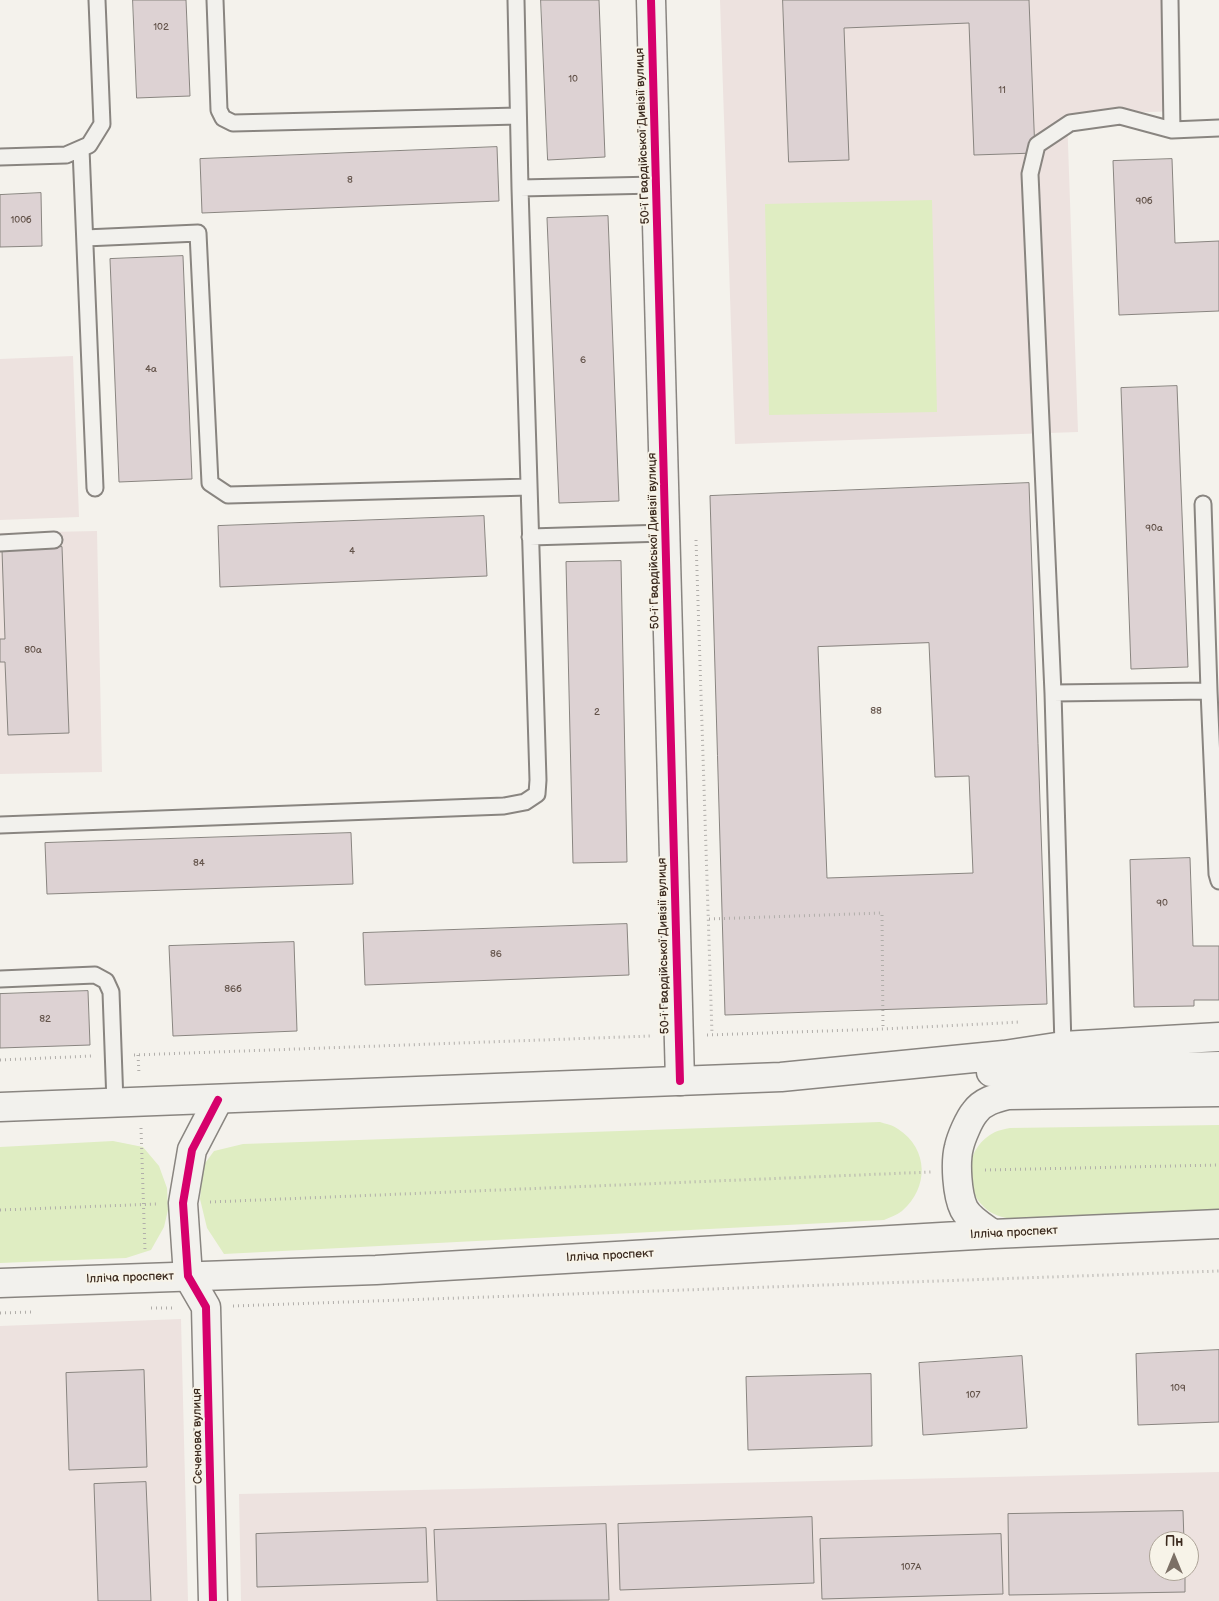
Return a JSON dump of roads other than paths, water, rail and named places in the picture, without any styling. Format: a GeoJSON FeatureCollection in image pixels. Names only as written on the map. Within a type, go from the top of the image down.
{"type":"FeatureCollection","features":[{"type":"Feature","properties":{"kind":"main road","name":"50-ї Гвардійської Дивізії вулиця"},"geometry":{"type":"LineString","coordinates":[[651,0],[680,1081]]}},
{"type":"Feature","properties":{"kind":"main road"},"geometry":{"type":"LineString","coordinates":[[781,1077],[1004,1055],[1062,1033],[1219,1037]]}},
{"type":"Feature","properties":{"kind":"main road"},"geometry":{"type":"LineString","coordinates":[[0,1107],[781,1077],[1219,1066]]}},
{"type":"Feature","properties":{"kind":"main road"},"geometry":{"type":"LineString","coordinates":[[994,1234],[978,1224],[964,1209],[958,1189],[958,1148],[975,1112],[988,1101],[1008,1095],[1219,1092]]}},
{"type":"Feature","properties":{"kind":"main road"},"geometry":{"type":"LineString","coordinates":[[188,1276],[183,1203],[192,1150],[218,1100]]}},
{"type":"Feature","properties":{"kind":"main road","name":"Ілліча проспект"},"geometry":{"type":"LineString","coordinates":[[0,1283],[376,1270],[994,1234],[1219,1224]]}},
{"type":"Feature","properties":{"kind":"main road","name":"Сєченова вулиця"},"geometry":{"type":"LineString","coordinates":[[188,1276],[206,1307],[213,1601]]}},
{"type":"Feature","properties":{"kind":"lane"},"geometry":{"type":"LineString","coordinates":[[0,157],[66,155],[89,145],[102,124],[97,0]]}},
{"type":"Feature","properties":{"kind":"lane"},"geometry":{"type":"LineString","coordinates":[[215,0],[219,110],[223,118],[233,123],[518,116]]}},
{"type":"Feature","properties":{"kind":"lane"},"geometry":{"type":"LineString","coordinates":[[0,825],[504,806],[525,802],[536,794],[538,780],[516,0]]}},
{"type":"Feature","properties":{"kind":"lane"},"geometry":{"type":"LineString","coordinates":[[1170,0],[1172,130]]}},
{"type":"Feature","properties":{"kind":"lane"},"geometry":{"type":"LineString","coordinates":[[1062,1033],[1053,693],[1030,174],[1037,145],[1070,123],[1120,116],[1172,130],[1219,128]]}},
{"type":"Feature","properties":{"kind":"lane"},"geometry":{"type":"LineString","coordinates":[[81,149],[95,488]]}},
{"type":"Feature","properties":{"kind":"lane"},"geometry":{"type":"LineString","coordinates":[[520,188],[656,185]]}},
{"type":"Feature","properties":{"kind":"lane"},"geometry":{"type":"LineString","coordinates":[[84,238],[198,233],[210,483],[228,495],[529,488]]}},
{"type":"Feature","properties":{"kind":"lane"},"geometry":{"type":"LineString","coordinates":[[1203,504],[1209,691],[1217,874],[1219,881]]}},
{"type":"Feature","properties":{"kind":"lane"},"geometry":{"type":"LineString","coordinates":[[530,537],[665,533]]}},
{"type":"Feature","properties":{"kind":"lane"},"geometry":{"type":"LineString","coordinates":[[0,543],[54,540]]}},
{"type":"Feature","properties":{"kind":"lane"},"geometry":{"type":"LineString","coordinates":[[1053,693],[1209,691]]}},
{"type":"Feature","properties":{"kind":"lane"},"geometry":{"type":"LineString","coordinates":[[0,979],[95,975],[106,981],[111,992],[114,1056],[128,1102]]}}]}
